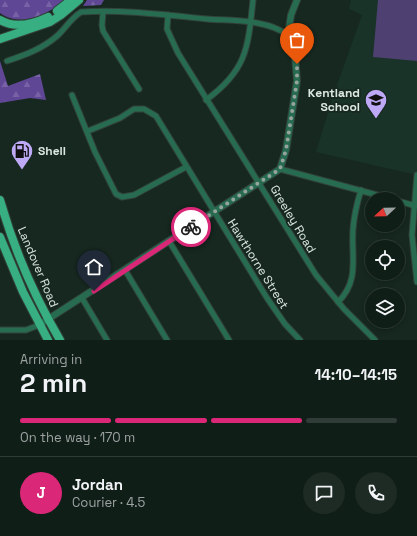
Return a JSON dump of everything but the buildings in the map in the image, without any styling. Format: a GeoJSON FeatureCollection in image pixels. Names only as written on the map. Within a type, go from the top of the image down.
{"type":"FeatureCollection","features":[{"type":"Feature","properties":{"kind":"main road"},"geometry":{"type":"LineString","coordinates":[[0,20],[15,25],[35,22],[50,16],[70,0]]}},
{"type":"Feature","properties":{"kind":"main road"},"geometry":{"type":"LineString","coordinates":[[0,39],[50,22],[62,15],[79,0]]}},
{"type":"Feature","properties":{"kind":"main road","name":"Landover Road"},"geometry":{"type":"LineString","coordinates":[[0,200],[2,216],[21,261],[48,319],[60,340]]}},
{"type":"Feature","properties":{"kind":"main road","name":"Landover Road"},"geometry":{"type":"LineString","coordinates":[[0,237],[15,275],[39,325],[48,340]]}},
{"type":"Feature","properties":{"kind":"street"},"geometry":{"type":"LineString","coordinates":[[206,100],[224,86],[236,72],[246,50],[251,23],[253,0]]}},
{"type":"Feature","properties":{"kind":"street"},"geometry":{"type":"LineString","coordinates":[[0,330],[26,330],[39,325],[280,169],[286,150],[297,81],[296,60],[288,35],[290,15],[297,0]]}},
{"type":"Feature","properties":{"kind":"street"},"geometry":{"type":"LineString","coordinates":[[7,61],[36,51],[57,35],[73,17],[81,12],[168,15],[251,23],[276,29],[288,35]]}},
{"type":"Feature","properties":{"kind":"street"},"geometry":{"type":"LineString","coordinates":[[103,12],[103,31],[139,89]]}},
{"type":"Feature","properties":{"kind":"street","name":"Greeley Road"},"geometry":{"type":"LineString","coordinates":[[168,15],[166,24],[169,34],[206,100],[260,183],[304,257],[338,302],[375,340]]}},
{"type":"Feature","properties":{"kind":"street"},"geometry":{"type":"LineString","coordinates":[[72,95],[112,188],[116,194],[122,196],[134,195],[186,166]]}},
{"type":"Feature","properties":{"kind":"street","name":"Hawthorne Street"},"geometry":{"type":"LineString","coordinates":[[88,131],[120,118],[134,109],[151,112],[156,116],[278,314],[300,340]]}},
{"type":"Feature","properties":{"kind":"street"},"geometry":{"type":"LineString","coordinates":[[280,169],[368,192]]}},
{"type":"Feature","properties":{"kind":"street"},"geometry":{"type":"LineString","coordinates":[[417,175],[413,252],[417,282]]}},
{"type":"Feature","properties":{"kind":"street"},"geometry":{"type":"LineString","coordinates":[[338,302],[347,292],[352,279],[353,229],[361,190]]}},
{"type":"Feature","properties":{"kind":"street"},"geometry":{"type":"LineString","coordinates":[[405,203],[416,206]]}},
{"type":"Feature","properties":{"kind":"street"},"geometry":{"type":"LineString","coordinates":[[169,241],[229,340]]}},
{"type":"Feature","properties":{"kind":"street"},"geometry":{"type":"LineString","coordinates":[[125,270],[167,340]]}},
{"type":"Feature","properties":{"kind":"street"},"geometry":{"type":"LineString","coordinates":[[82,298],[107,340]]}},
{"type":"Feature","properties":{"kind":"shaded area"},"geometry":{"type":"Polygon","coordinates":[[[351,0],[417,0],[417,175],[316,152],[332,99],[362,15],[349,9],[351,0]]]}},
{"type":"Feature","properties":{"kind":"shaded area"},"geometry":{"type":"Polygon","coordinates":[[[378,0],[417,0],[417,61],[373,57],[378,0]]]}},
{"type":"Feature","properties":{"kind":"green space"},"geometry":{"type":"Polygon","coordinates":[[[0,0],[65,0],[42,15],[34,18],[16,19],[0,13],[0,0]]]}},
{"type":"Feature","properties":{"kind":"green space"},"geometry":{"type":"Polygon","coordinates":[[[87,0],[104,0],[101,5],[83,6],[87,0]]]}},
{"type":"Feature","properties":{"kind":"green space"},"geometry":{"type":"Polygon","coordinates":[[[0,61],[8,86],[40,74],[46,100],[30,98],[0,103],[0,61]]]}},
{"type":"Feature","properties":{"kind":"way so far"},"geometry":{"type":"LineString","coordinates":[[191,227],[275,174],[280,169],[286,150],[293,107],[297,81],[297,64]]}},
{"type":"Feature","properties":{"kind":"place","name":"Kentland School"},"geometry":{"type":"Point","coordinates":[376,120]}},
{"type":"Feature","properties":{"kind":"place","name":"Shell"},"geometry":{"type":"Point","coordinates":[22,170]}},
{"type":"Feature","properties":{"kind":"route"},"geometry":{"type":"LineString","coordinates":[[94,291],[191,227]]}}]}
